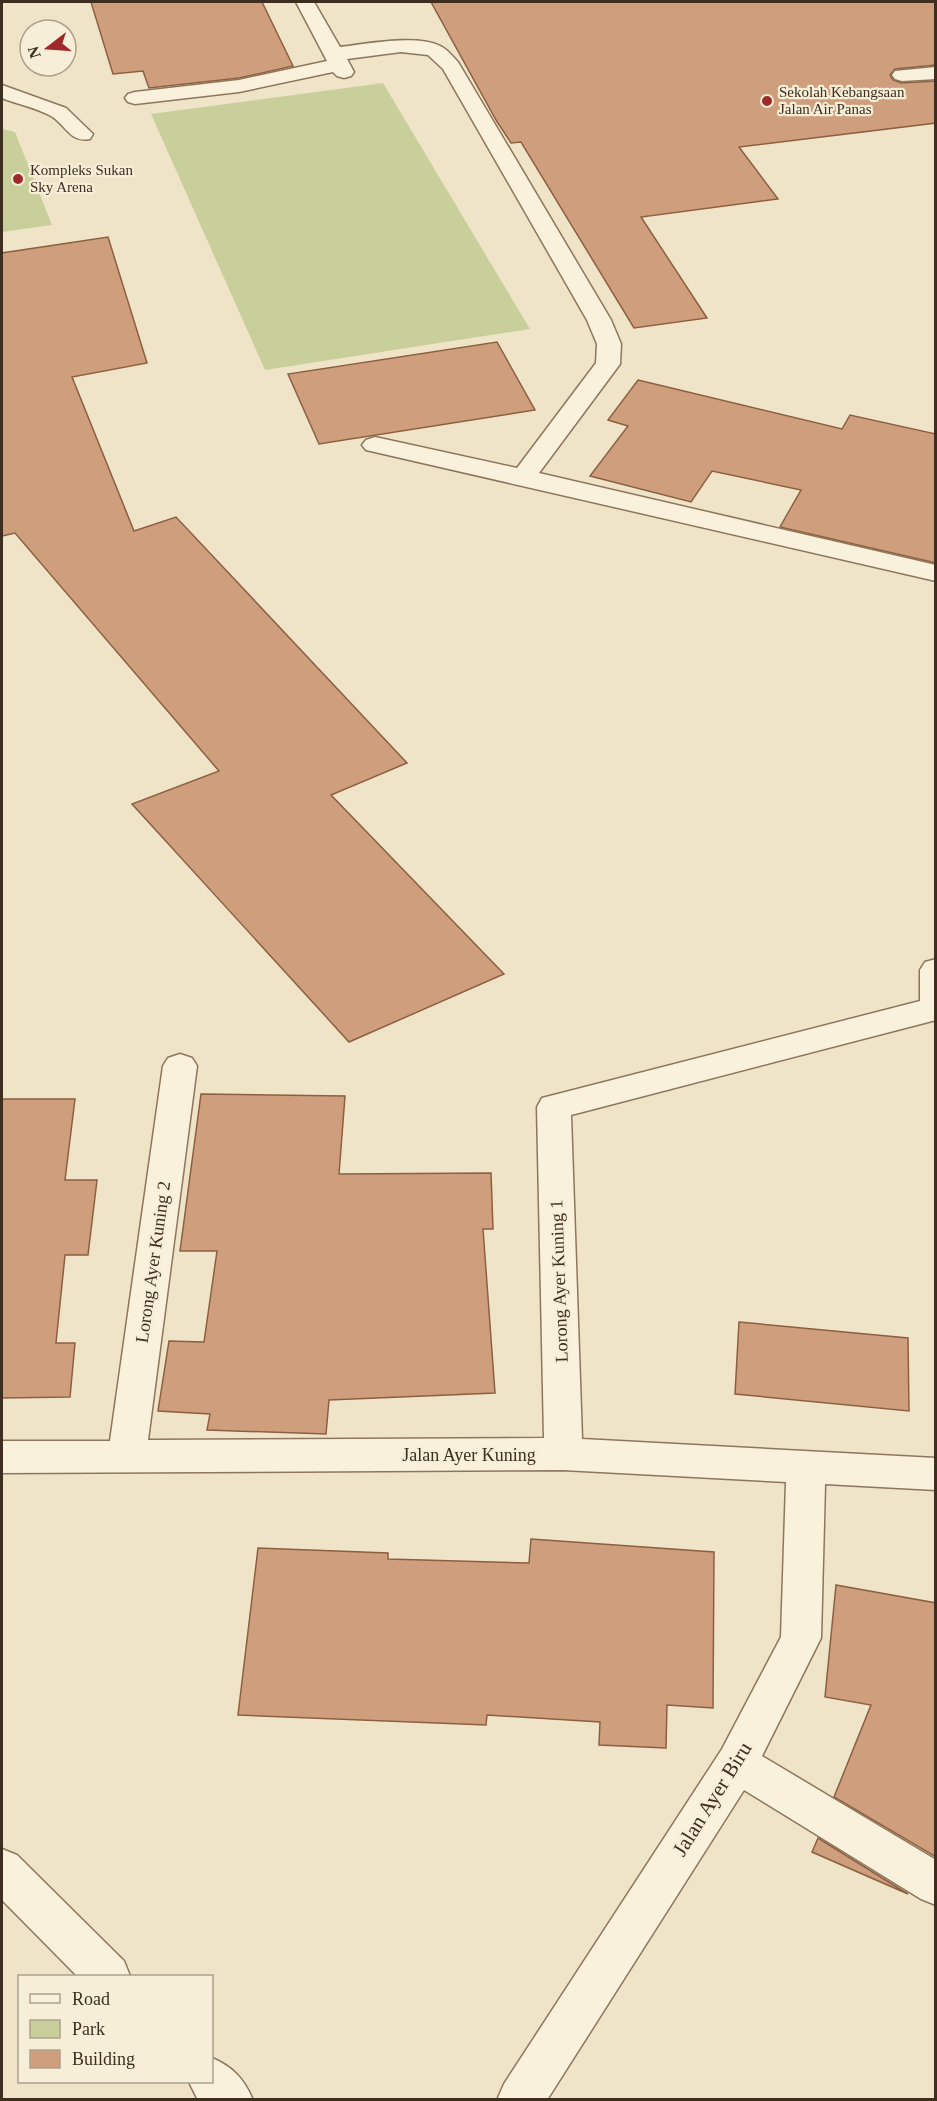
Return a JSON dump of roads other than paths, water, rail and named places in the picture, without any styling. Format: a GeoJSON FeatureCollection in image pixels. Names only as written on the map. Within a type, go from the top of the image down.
{"type":"FeatureCollection","features":[{"type":"Feature","properties":{"kind":"street"},"geometry":{"type":"LineString","coordinates":[[305,2],[340,64]]}},
{"type":"Feature","properties":{"kind":"street"},"geometry":{"type":"LineString","coordinates":[[135,98],[239,86],[340,64],[401,46],[434,50],[451,66],[598,320],[609,344],[608,364],[523,477]]}},
{"type":"Feature","properties":{"kind":"street"},"geometry":{"type":"LineString","coordinates":[[902,75],[936,73]]}},
{"type":"Feature","properties":{"kind":"street"},"geometry":{"type":"LineString","coordinates":[[2,91],[59,112],[82,134]]}},
{"type":"Feature","properties":{"kind":"street"},"geometry":{"type":"LineString","coordinates":[[375,445],[936,573]]}},
{"type":"Feature","properties":{"kind":"street"},"geometry":{"type":"LineString","coordinates":[[935,1009],[936,970]]}},
{"type":"Feature","properties":{"kind":"street","name":"Lorong Ayer Kuning 1"},"geometry":{"type":"LineString","coordinates":[[563,1454],[554,1107],[935,1009]]}},
{"type":"Feature","properties":{"kind":"street","name":"Lorong Ayer Kuning 2"},"geometry":{"type":"LineString","coordinates":[[127,1458],[180,1066]]}},
{"type":"Feature","properties":{"kind":"street","name":"Jalan Ayer Kuning"},"geometry":{"type":"LineString","coordinates":[[2,1457],[563,1454],[936,1474]]}},
{"type":"Feature","properties":{"kind":"street","name":"Jalan Ayer Biru"},"geometry":{"type":"LineString","coordinates":[[531,2096],[737,1763],[801,1638],[806,1466]]}},
{"type":"Feature","properties":{"kind":"street"},"geometry":{"type":"LineString","coordinates":[[737,1763],[936,1884]]}},
{"type":"Feature","properties":{"kind":"street"},"geometry":{"type":"LineString","coordinates":[[2,1870],[106,1975]]}},
{"type":"Feature","properties":{"kind":"street"},"geometry":{"type":"LineString","coordinates":[[213,2082],[230,2100]]}},
{"type":"Feature","properties":{"kind":"place","name":"Sekolah Kebangsaan Jalan Air Panas"},"geometry":{"type":"Point","coordinates":[767,101]}},
{"type":"Feature","properties":{"kind":"place","name":"Kompleks Sukan Sky Arena"},"geometry":{"type":"Point","coordinates":[18,179]}}]}
